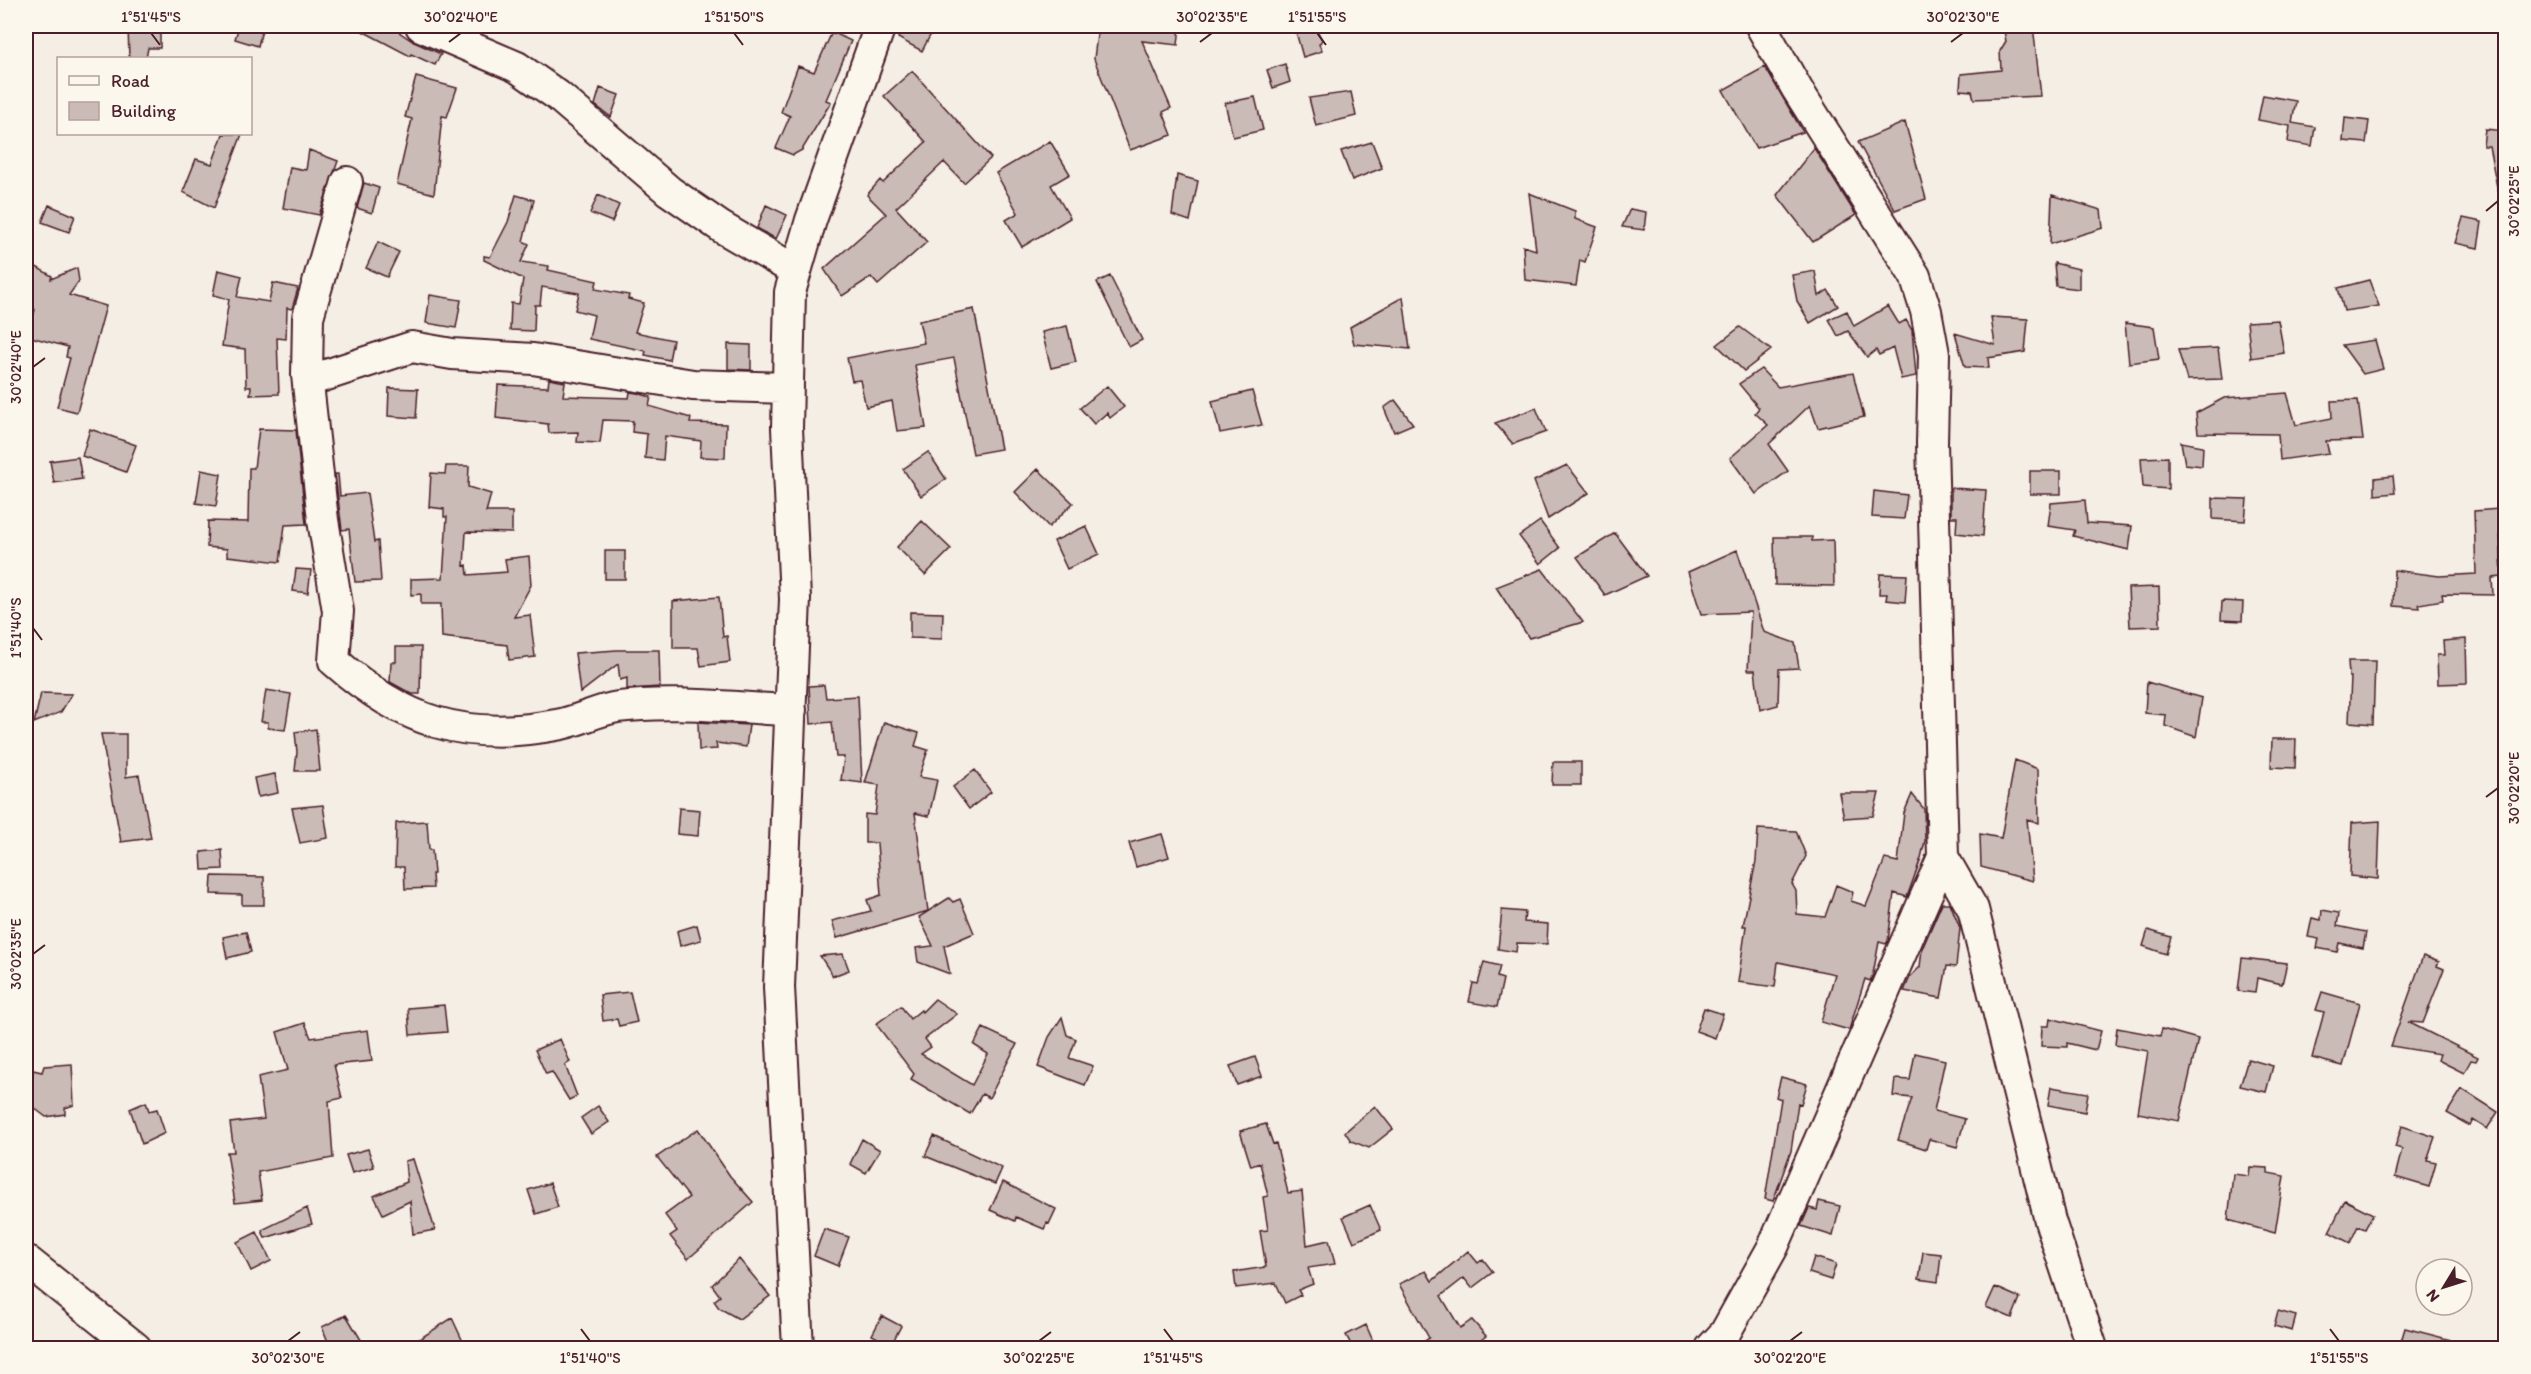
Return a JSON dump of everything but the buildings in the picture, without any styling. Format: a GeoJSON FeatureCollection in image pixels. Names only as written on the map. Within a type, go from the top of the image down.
{"type":"FeatureCollection","features":[{"type":"Feature","properties":{"kind":"street"},"geometry":{"type":"LineString","coordinates":[[421,26],[517,67],[557,94],[669,191],[721,227],[796,271]]}},
{"type":"Feature","properties":{"kind":"street"},"geometry":{"type":"LineString","coordinates":[[798,1348],[779,987],[795,599],[788,388],[790,292],[880,26]]}},
{"type":"Feature","properties":{"kind":"street"},"geometry":{"type":"LineString","coordinates":[[1711,1348],[1725,1333],[1773,1247],[1943,857],[1932,443],[1934,354],[1926,311],[1915,276],[1797,89],[1761,26]]}},
{"type":"Feature","properties":{"kind":"street"},"geometry":{"type":"LineString","coordinates":[[347,182],[308,317],[308,381],[323,520],[338,611],[334,661],[367,690],[415,716],[464,731],[517,730],[557,725],[617,708],[674,706],[791,710]]}},
{"type":"Feature","properties":{"kind":"street"},"geometry":{"type":"LineString","coordinates":[[308,381],[412,347],[452,354],[533,359],[693,385],[788,388]]}},
{"type":"Feature","properties":{"kind":"street"},"geometry":{"type":"LineString","coordinates":[[1943,857],[1973,909],[2050,1221],[2092,1348]]}},
{"type":"Feature","properties":{"kind":"street"},"geometry":{"type":"LineString","coordinates":[[26,1260],[136,1348]]}}]}
